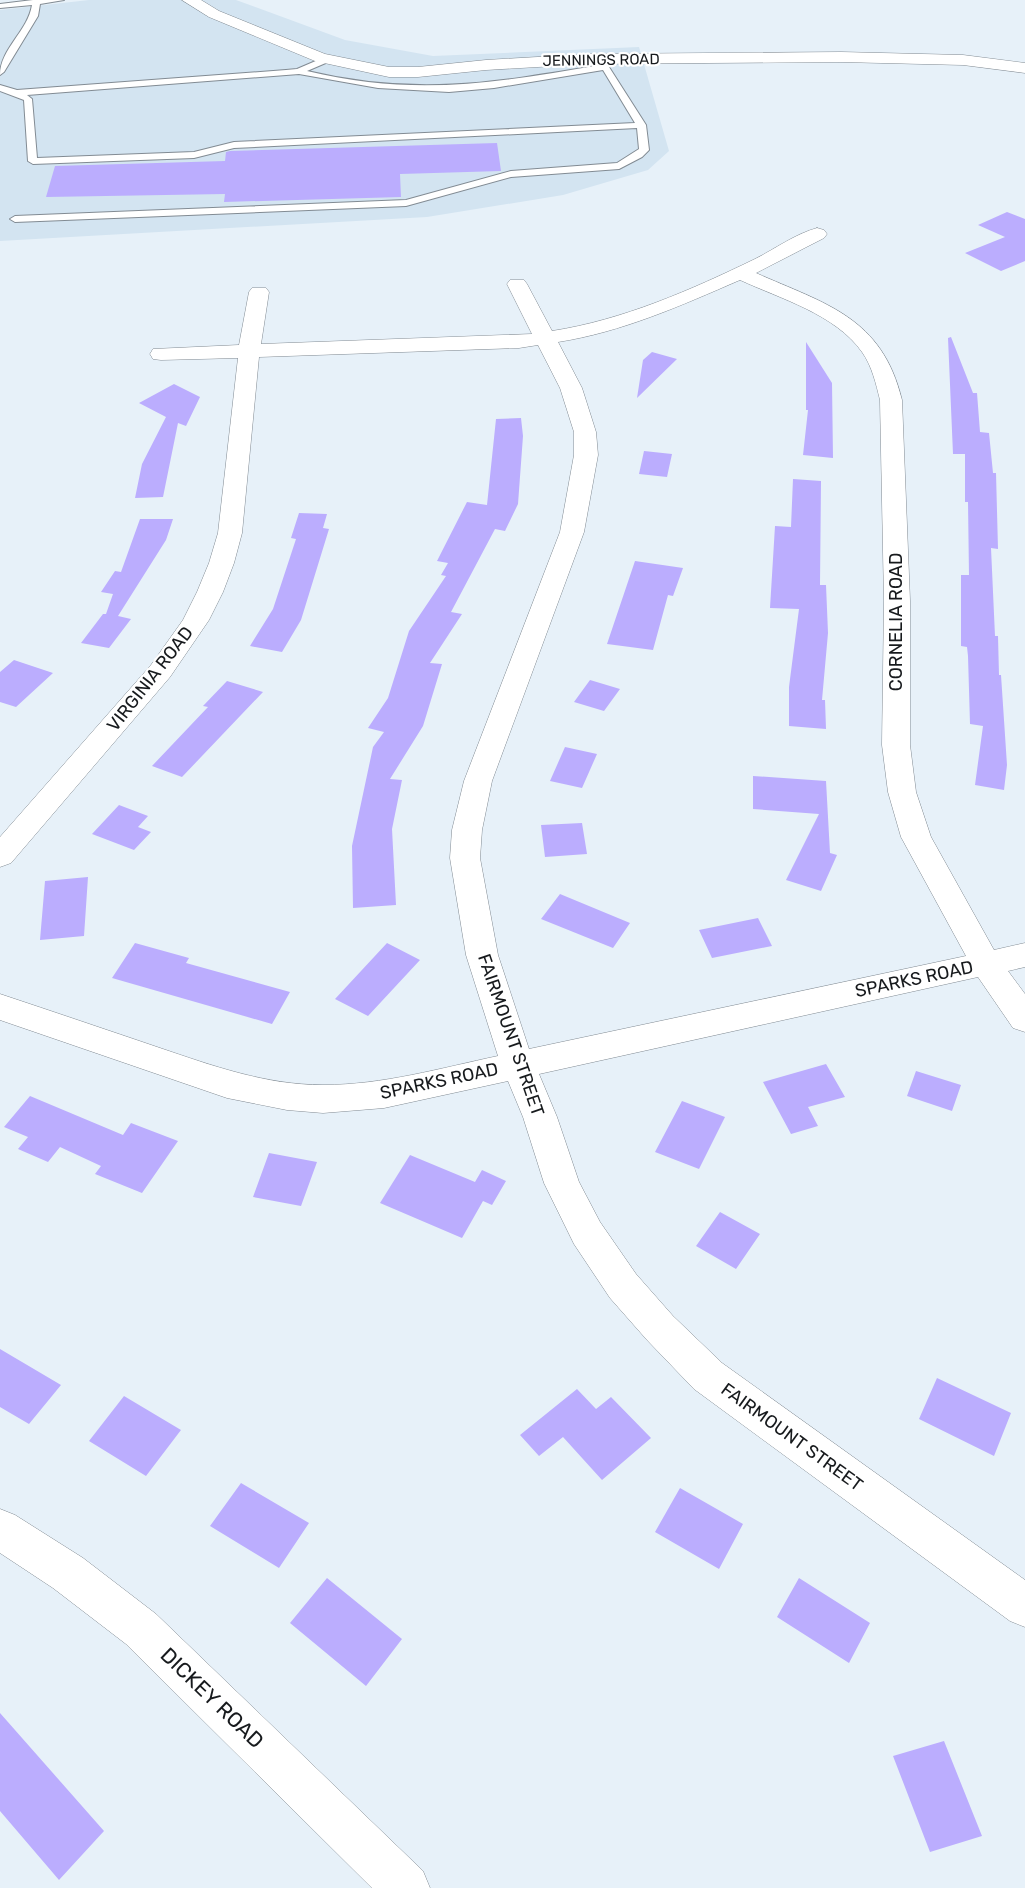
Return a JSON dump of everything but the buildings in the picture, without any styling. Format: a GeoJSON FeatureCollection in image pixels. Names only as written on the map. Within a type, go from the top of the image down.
{"type":"FeatureCollection","features":[{"type":"Feature","properties":{"kind":"street","name":"JENNINGS ROAD"},"geometry":{"type":"LineString","coordinates":[[190,0],[241,26],[325,60],[363,69],[400,72],[537,61],[604,63],[912,58],[980,61],[1025,68]]}},
{"type":"Feature","properties":{"kind":"street"},"geometry":{"type":"LineString","coordinates":[[161,354],[545,339],[584,332],[644,315],[740,273],[817,234]]}},
{"type":"Feature","properties":{"kind":"street","name":"CORNELIA ROAD"},"geometry":{"type":"LineString","coordinates":[[740,273],[822,311],[846,326],[870,348],[886,376],[891,400],[897,601],[896,745],[902,792],[916,837],[986,964],[1025,1019]]}},
{"type":"Feature","properties":{"kind":"street","name":"FAIRMOUNT STREET"},"geometry":{"type":"LineString","coordinates":[[517,284],[572,388],[585,432],[586,455],[572,532],[478,781],[467,830],[465,858],[482,955],[518,1065],[540,1117],[562,1183],[587,1233],[623,1286],[660,1329],[708,1376],[1025,1606]]}},
{"type":"Feature","properties":{"kind":"street","name":"VIRGINIA ROAD"},"geometry":{"type":"LineString","coordinates":[[0,856],[140,697],[175,652],[204,606],[225,556],[230,533],[249,351],[259,292]]}},
{"type":"Feature","properties":{"kind":"street","name":"SPARKS ROAD"},"geometry":{"type":"LineString","coordinates":[[0,1007],[227,1084],[303,1100],[344,1100],[384,1094],[1025,955]]}},
{"type":"Feature","properties":{"kind":"street","name":"DICKEY ROAD"},"geometry":{"type":"LineString","coordinates":[[0,1529],[68,1573],[141,1629],[406,1888]]}},
{"type":"Feature","properties":{"kind":"lane"},"geometry":{"type":"LineString","coordinates":[[0,6],[60,0]]}},
{"type":"Feature","properties":{"kind":"lane"},"geometry":{"type":"LineString","coordinates":[[0,72],[34,16],[36,3]]}},
{"type":"Feature","properties":{"kind":"lane"},"geometry":{"type":"LineString","coordinates":[[17,93],[299,71],[325,60]]}},
{"type":"Feature","properties":{"kind":"lane"},"geometry":{"type":"LineString","coordinates":[[15,219],[406,203],[511,174],[619,166],[644,150],[641,124],[604,63],[514,81],[429,89],[336,81],[299,71]]}},
{"type":"Feature","properties":{"kind":"lane"},"geometry":{"type":"LineString","coordinates":[[0,88],[28,99],[33,161],[194,155],[234,144],[641,124]]}},
{"type":"Feature","properties":{"kind":"shaded area"},"geometry":{"type":"Polygon","coordinates":[[[89,0],[236,0],[345,40],[433,56],[639,47],[669,151],[648,170],[563,195],[427,217],[0,241],[0,10],[89,0]]]}}]}
